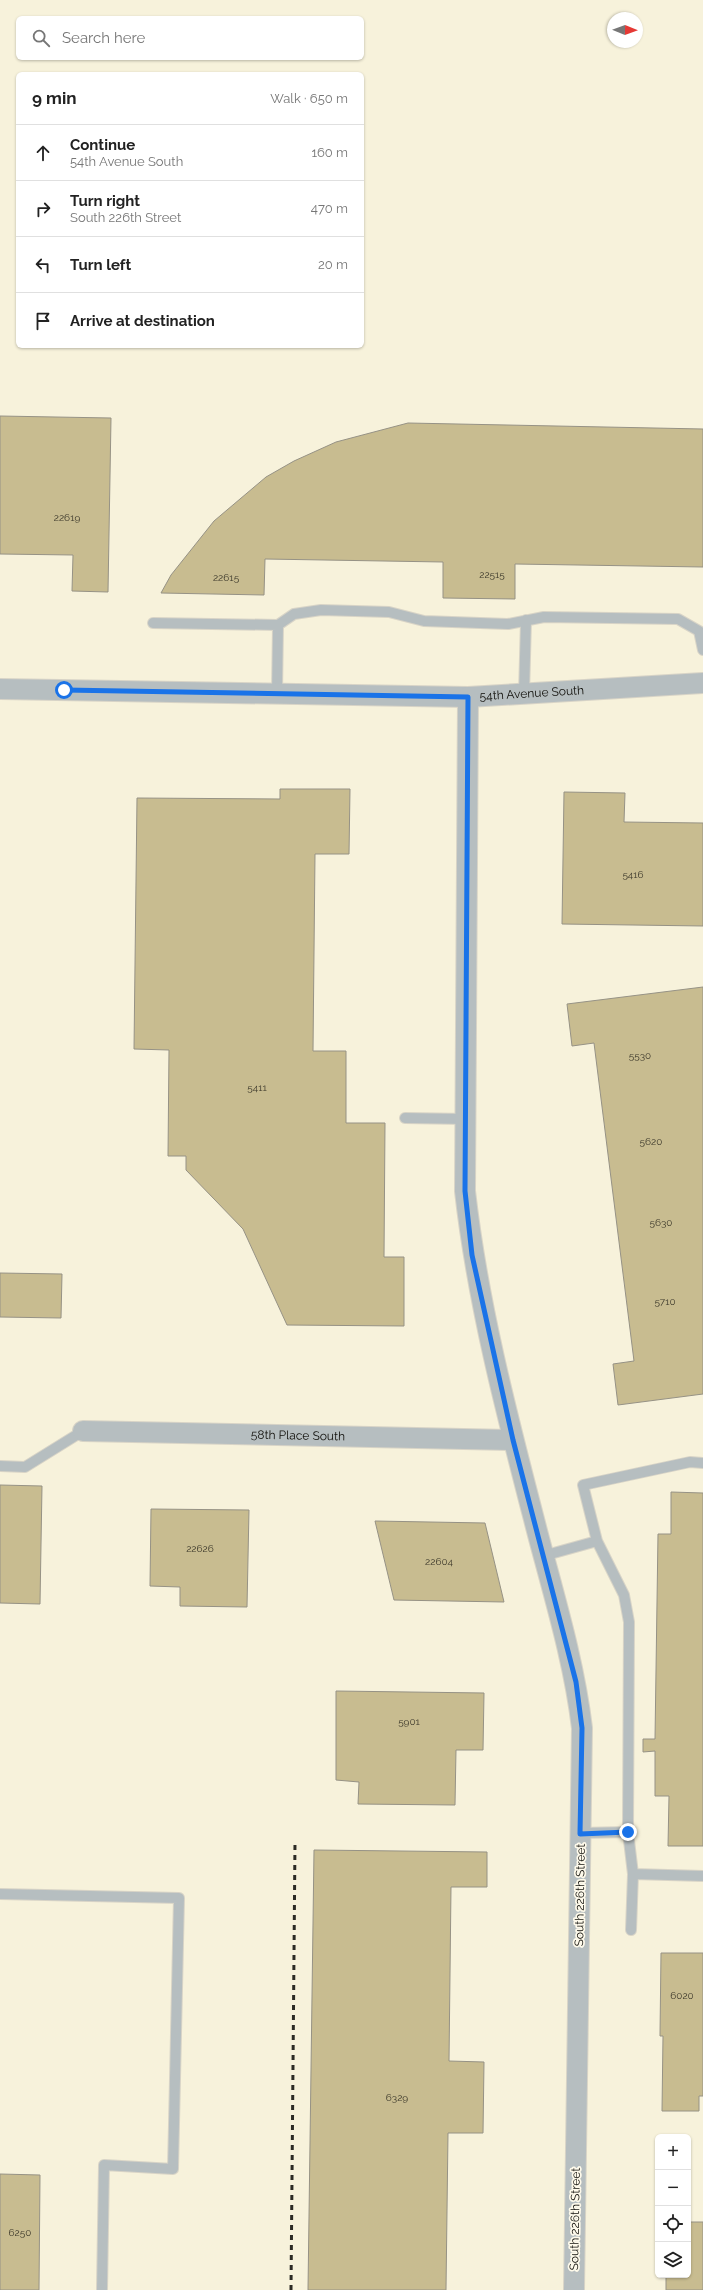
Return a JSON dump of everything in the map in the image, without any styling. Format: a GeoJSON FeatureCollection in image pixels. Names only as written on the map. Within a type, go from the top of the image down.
{"type":"FeatureCollection","features":[{"type":"Feature","properties":{"kind":"street","name":"54th Avenue South"},"geometry":{"type":"LineString","coordinates":[[0,689],[468,697],[703,683]]}},
{"type":"Feature","properties":{"kind":"street","name":"South 226th Street"},"geometry":{"type":"LineString","coordinates":[[468,697],[465,1191],[472,1255],[513,1440],[576,1682],[582,1728],[574,2290]]}},
{"type":"Feature","properties":{"kind":"street","name":"58th Place South"},"geometry":{"type":"LineString","coordinates":[[83,1431],[513,1440]]}},
{"type":"Feature","properties":{"kind":"lane"},"geometry":{"type":"LineString","coordinates":[[153,623],[278,625],[294,614],[321,610],[389,612],[424,621],[508,624],[544,617],[678,619],[699,631],[703,650]]}},
{"type":"Feature","properties":{"kind":"lane"},"geometry":{"type":"LineString","coordinates":[[524,694],[526,620]]}},
{"type":"Feature","properties":{"kind":"lane"},"geometry":{"type":"LineString","coordinates":[[277,694],[278,625]]}},
{"type":"Feature","properties":{"kind":"lane"},"geometry":{"type":"LineString","coordinates":[[406,1118],[466,1119]]}},
{"type":"Feature","properties":{"kind":"lane"},"geometry":{"type":"LineString","coordinates":[[0,1466],[25,1467],[83,1431]]}},
{"type":"Feature","properties":{"kind":"lane"},"geometry":{"type":"LineString","coordinates":[[631,1930],[633,1874],[628,1832],[629,1622],[624,1595],[596,1541],[582,1486],[690,1462],[703,1463]]}},
{"type":"Feature","properties":{"kind":"lane"},"geometry":{"type":"LineString","coordinates":[[543,1556],[596,1541]]}},
{"type":"Feature","properties":{"kind":"lane"},"geometry":{"type":"LineString","coordinates":[[580,1834],[628,1832]]}},
{"type":"Feature","properties":{"kind":"lane"},"geometry":{"type":"LineString","coordinates":[[633,1874],[703,1876]]}},
{"type":"Feature","properties":{"kind":"lane"},"geometry":{"type":"LineString","coordinates":[[0,1894],[179,1898],[173,2169],[104,2165],[102,2290]]}},
{"type":"Feature","properties":{"kind":"shaded area"},"geometry":{"type":"Polygon","coordinates":[[[0,0],[703,0],[703,2290],[0,2290],[0,0]]]}},
{"type":"Feature","properties":{"kind":"building"},"geometry":{"type":"Polygon","coordinates":[[[0,416],[111,418],[108,592],[72,591],[73,555],[0,554],[0,416]]]}},
{"type":"Feature","properties":{"kind":"building"},"geometry":{"type":"Polygon","coordinates":[[[408,423],[703,429],[703,567],[515,564],[515,599],[443,598],[443,562],[265,559],[264,595],[161,593],[171,575],[214,521],[266,477],[294,461],[336,442],[408,423]]]}},
{"type":"Feature","properties":{"kind":"building"},"geometry":{"type":"Polygon","coordinates":[[[280,789],[350,789],[349,854],[315,854],[313,1051],[346,1051],[346,1123],[385,1123],[384,1257],[404,1257],[404,1326],[287,1325],[243,1229],[186,1170],[186,1156],[168,1156],[169,1050],[134,1049],[137,798],[280,799],[280,789]]]}},
{"type":"Feature","properties":{"kind":"building"},"geometry":{"type":"Polygon","coordinates":[[[564,792],[625,793],[624,822],[703,823],[703,926],[562,924],[564,792]]]}},
{"type":"Feature","properties":{"kind":"building"},"geometry":{"type":"Polygon","coordinates":[[[703,987],[703,1394],[618,1405],[613,1364],[634,1361],[594,1043],[572,1046],[567,1004],[703,987]]]}},
{"type":"Feature","properties":{"kind":"building"},"geometry":{"type":"Polygon","coordinates":[[[0,1273],[62,1274],[61,1318],[0,1317],[0,1273]]]}},
{"type":"Feature","properties":{"kind":"building"},"geometry":{"type":"Polygon","coordinates":[[[0,1485],[42,1486],[40,1604],[0,1603],[0,1485]]]}},
{"type":"Feature","properties":{"kind":"building"},"geometry":{"type":"Polygon","coordinates":[[[671,1492],[703,1493],[703,1846],[668,1846],[669,1796],[655,1796],[655,1751],[643,1752],[643,1739],[655,1739],[658,1534],[671,1534],[671,1492]]]}},
{"type":"Feature","properties":{"kind":"building"},"geometry":{"type":"Polygon","coordinates":[[[151,1509],[249,1510],[247,1607],[180,1606],[180,1587],[150,1586],[151,1509]]]}},
{"type":"Feature","properties":{"kind":"building"},"geometry":{"type":"Polygon","coordinates":[[[375,1521],[485,1523],[504,1602],[394,1600],[375,1521]]]}},
{"type":"Feature","properties":{"kind":"building"},"geometry":{"type":"Polygon","coordinates":[[[336,1691],[484,1693],[483,1750],[456,1750],[455,1805],[358,1804],[359,1782],[336,1780],[336,1691]]]}},
{"type":"Feature","properties":{"kind":"building"},"geometry":{"type":"Polygon","coordinates":[[[314,1850],[487,1852],[487,1887],[451,1887],[449,2061],[484,2062],[483,2133],[448,2133],[446,2290],[308,2290],[314,1850]]]}},
{"type":"Feature","properties":{"kind":"building"},"geometry":{"type":"Polygon","coordinates":[[[661,1953],[703,1953],[703,2096],[699,2096],[699,2111],[662,2111],[663,2036],[660,2036],[661,1953]]]}},
{"type":"Feature","properties":{"kind":"building"},"geometry":{"type":"Polygon","coordinates":[[[0,2174],[40,2175],[39,2290],[0,2290],[0,2174]]]}},
{"type":"Feature","properties":{"kind":"building"},"geometry":{"type":"Polygon","coordinates":[[[691,2222],[703,2222],[703,2290],[666,2290],[666,2278],[691,2278],[691,2222]]]}},
{"type":"Feature","properties":{"kind":"railway"},"geometry":{"type":"LineString","coordinates":[[291,2290],[295,1842]]}},
{"type":"Feature","properties":{"kind":"route"},"geometry":{"type":"LineString","coordinates":[[64,690],[468,697],[465,1191],[472,1255],[513,1440],[576,1682],[582,1728],[580,1834],[628,1832]]}}]}
